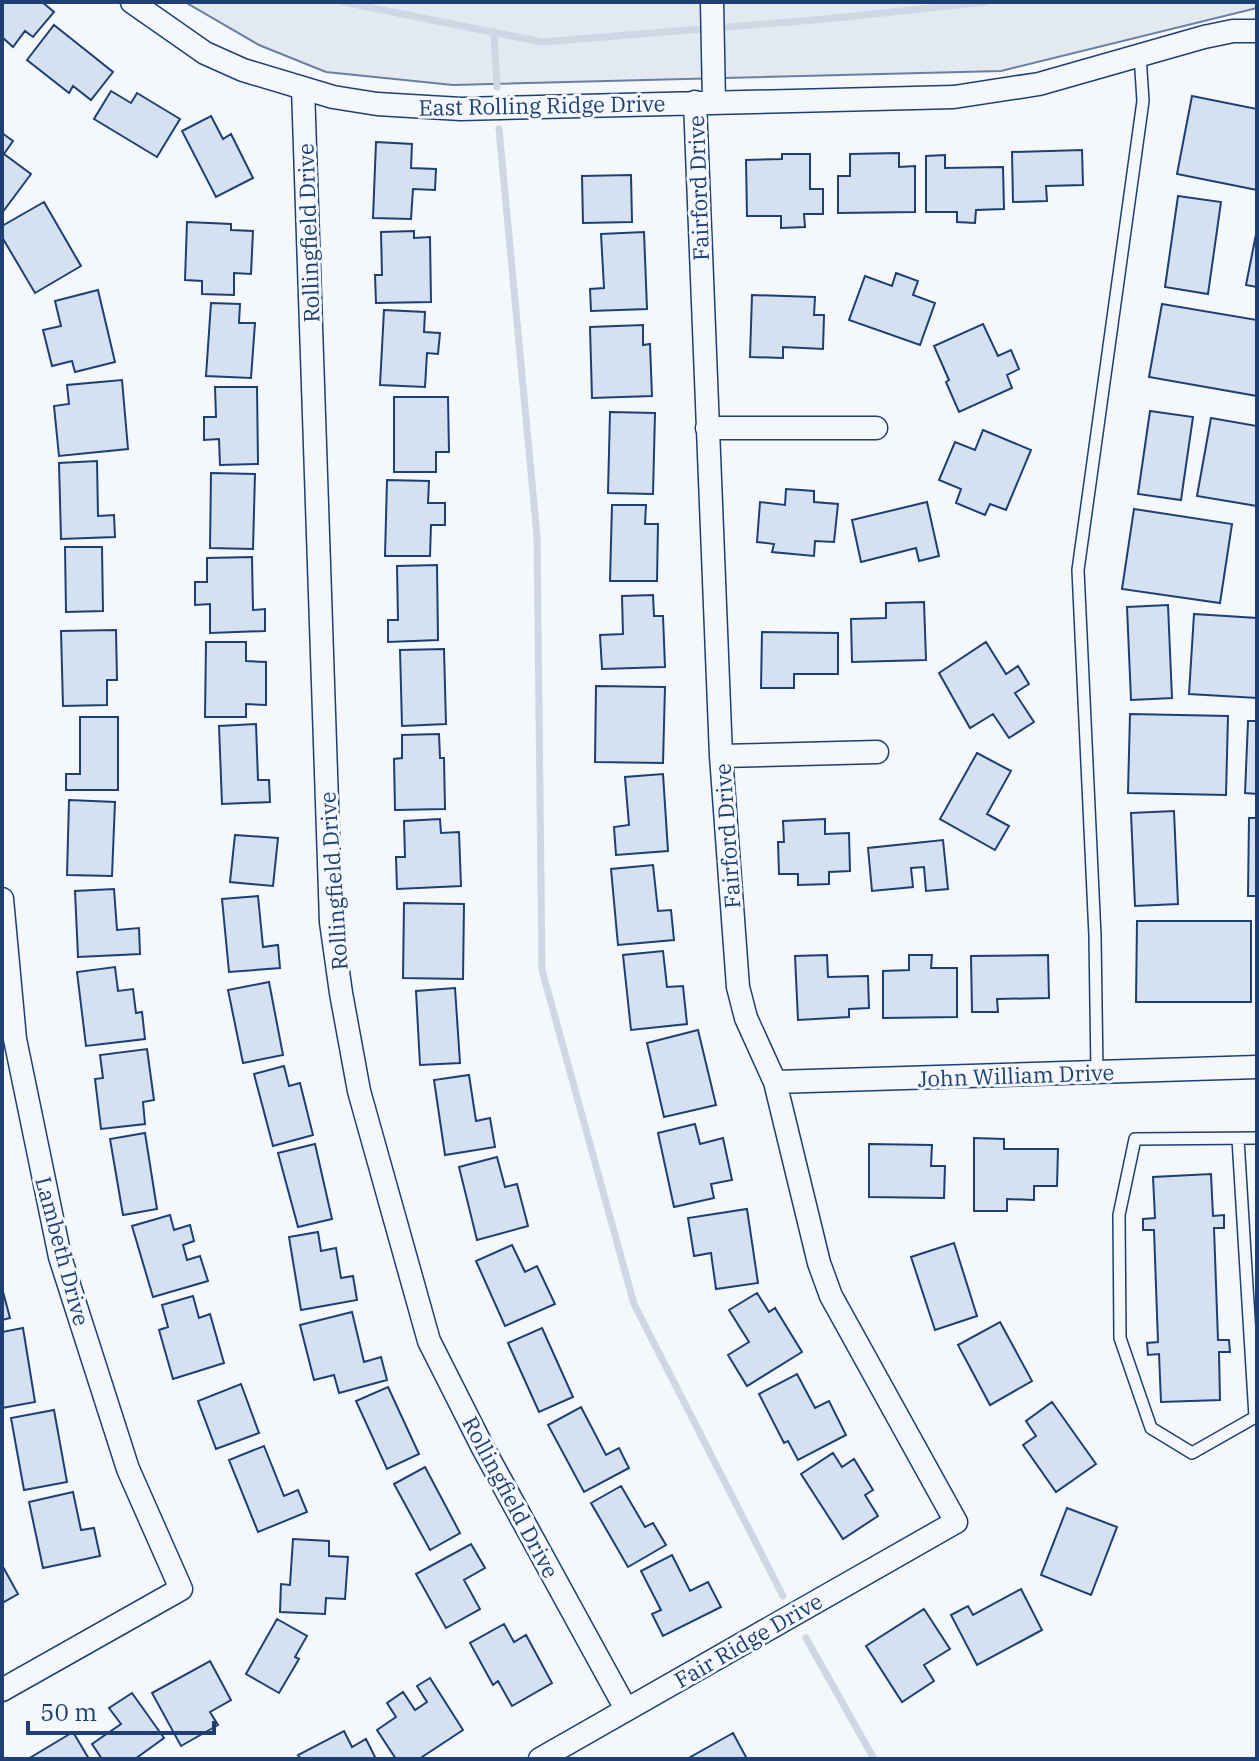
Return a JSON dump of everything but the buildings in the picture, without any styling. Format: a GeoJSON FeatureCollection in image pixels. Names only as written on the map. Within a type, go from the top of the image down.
{"type":"FeatureCollection","features":[{"type":"Feature","properties":{"kind":"street","name":"East Rolling Ridge Drive"},"geometry":{"type":"LineString","coordinates":[[132,2],[205,53],[243,70],[333,97],[377,104],[461,109],[954,97],[1039,84],[1204,37],[1233,31],[1257,31]]}},
{"type":"Feature","properties":{"kind":"street","name":"Fairford Drive"},"geometry":{"type":"LineString","coordinates":[[712,2],[714,63],[704,102],[707,428],[721,756],[738,987],[746,1018],[775,1082],[819,1263],[831,1296],[956,1522]]}},
{"type":"Feature","properties":{"kind":"street","name":"Rollingfield Drive"},"geometry":{"type":"LineString","coordinates":[[303,88],[331,922],[359,1091],[429,1341],[483,1448],[626,1709]]}},
{"type":"Feature","properties":{"kind":"street"},"geometry":{"type":"LineString","coordinates":[[707,428],[876,428]]}},
{"type":"Feature","properties":{"kind":"street"},"geometry":{"type":"LineString","coordinates":[[721,756],[877,752]]}},
{"type":"Feature","properties":{"kind":"street","name":"Lambeth Drive"},"geometry":{"type":"LineString","coordinates":[[2,899],[15,1039],[60,1257],[128,1469],[181,1589],[2,1690]]}},
{"type":"Feature","properties":{"kind":"street","name":"John William Drive"},"geometry":{"type":"LineString","coordinates":[[775,1082],[1257,1067]]}},
{"type":"Feature","properties":{"kind":"street","name":"Fair Ridge Drive"},"geometry":{"type":"LineString","coordinates":[[540,1759],[956,1522]]}},
{"type":"Feature","properties":{"kind":"lane"},"geometry":{"type":"LineString","coordinates":[[1097,1073],[1095,936],[1078,570],[1143,101],[1140,55]]}},
{"type":"Feature","properties":{"kind":"lane"},"geometry":{"type":"LineString","coordinates":[[1238,1139],[1256,1416],[1192,1453],[1151,1428],[1120,1338],[1119,1215],[1135,1139],[1257,1138]]}},
{"type":"Feature","properties":{"kind":"shaded area"},"geometry":{"type":"Polygon","coordinates":[[[185,2],[1257,2],[1257,8],[1001,71],[453,85],[326,72],[259,45],[185,2]]]}},
{"type":"Feature","properties":{"kind":"waterway"},"geometry":{"type":"LineString","coordinates":[[343,2],[542,42],[826,19],[986,2]]}},
{"type":"Feature","properties":{"kind":"waterway"},"geometry":{"type":"LineString","coordinates":[[494,32],[497,87]]}},
{"type":"Feature","properties":{"kind":"waterway"},"geometry":{"type":"LineString","coordinates":[[499,129],[537,536],[542,970],[634,1304],[783,1596]]}},
{"type":"Feature","properties":{"kind":"waterway"},"geometry":{"type":"LineString","coordinates":[[806,1638],[874,1759]]}}]}
